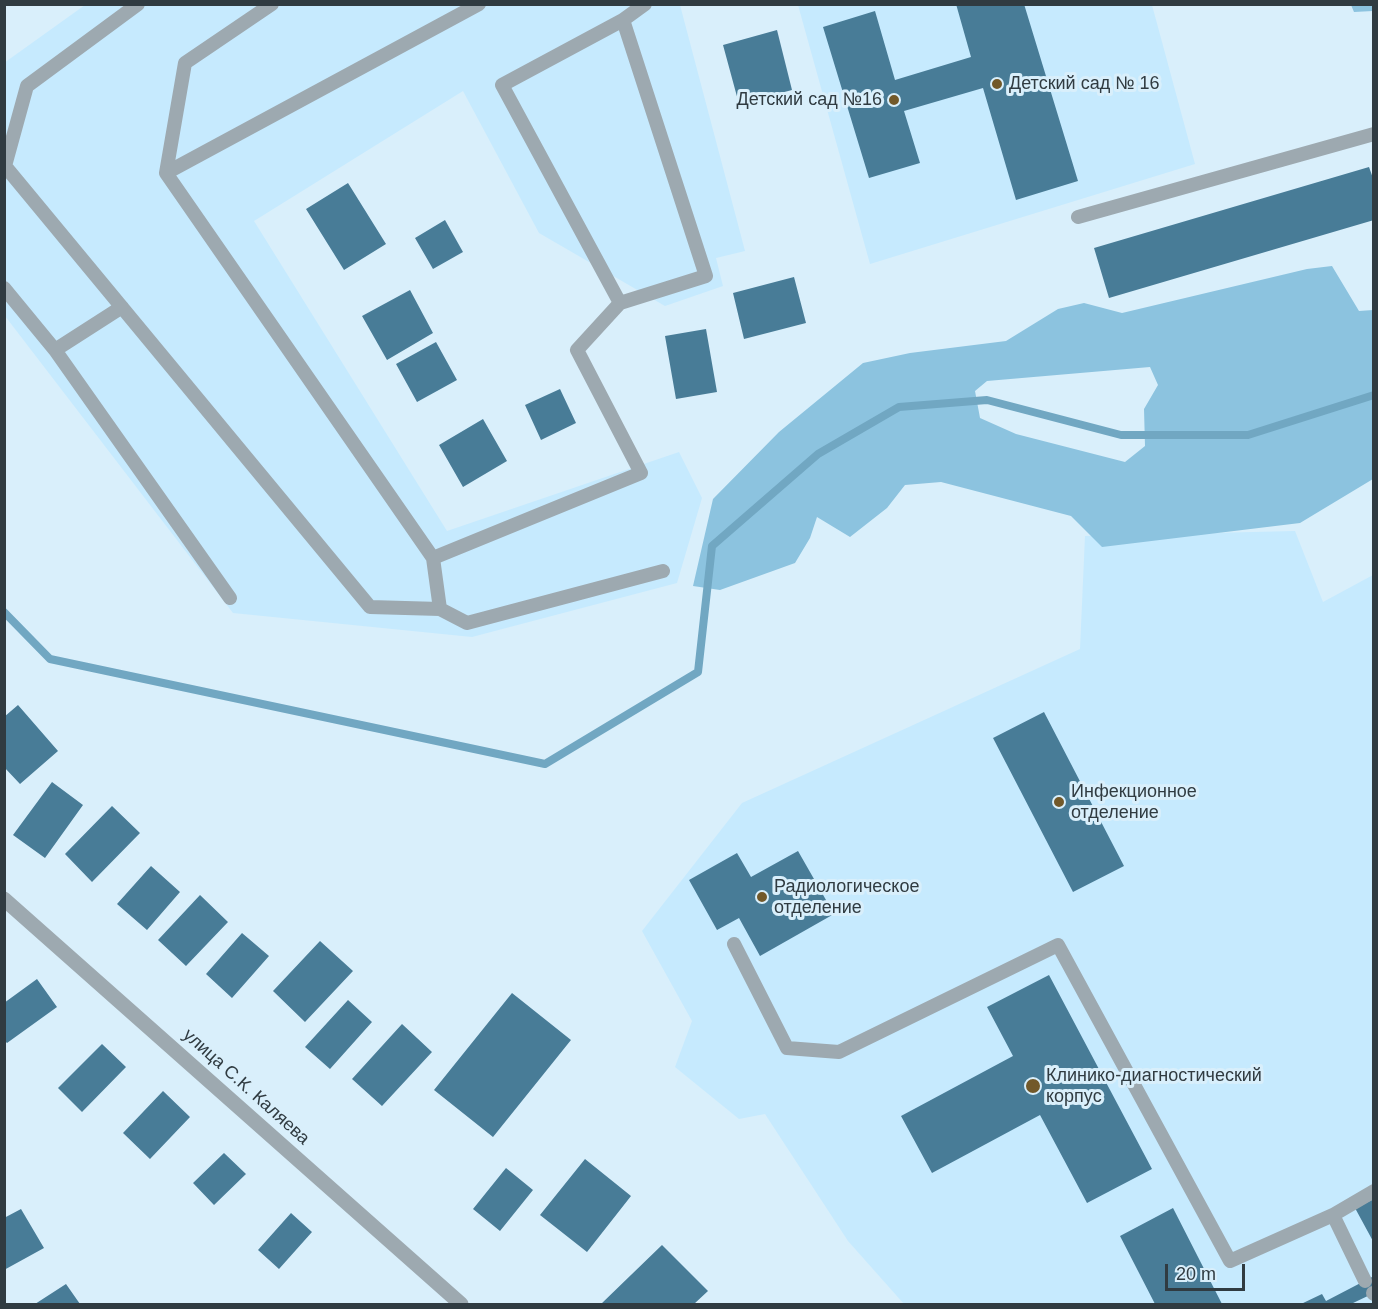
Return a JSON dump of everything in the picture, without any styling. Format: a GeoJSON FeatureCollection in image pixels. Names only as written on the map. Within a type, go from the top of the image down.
{"type":"FeatureCollection","features":[{"type":"Feature","properties":{"kind":"street","name":"улица С.К. Каляева"},"geometry":{"type":"LineString","coordinates":[[4,899],[461,1305]]}},
{"type":"Feature","properties":{"kind":"lane"},"geometry":{"type":"LineString","coordinates":[[138,4],[27,86],[4,166],[370,607],[440,609],[467,623],[663,571]]}},
{"type":"Feature","properties":{"kind":"lane"},"geometry":{"type":"LineString","coordinates":[[272,4],[184,63],[166,173],[433,558],[440,609]]}},
{"type":"Feature","properties":{"kind":"lane"},"geometry":{"type":"LineString","coordinates":[[166,173],[479,4]]}},
{"type":"Feature","properties":{"kind":"lane"},"geometry":{"type":"LineString","coordinates":[[620,303],[502,85],[623,20],[645,4]]}},
{"type":"Feature","properties":{"kind":"lane"},"geometry":{"type":"LineString","coordinates":[[433,558],[641,473],[577,350],[620,303],[706,276],[623,20]]}},
{"type":"Feature","properties":{"kind":"lane"},"geometry":{"type":"LineString","coordinates":[[1078,217],[1374,134]]}},
{"type":"Feature","properties":{"kind":"lane"},"geometry":{"type":"LineString","coordinates":[[4,288],[55,350],[230,598]]}},
{"type":"Feature","properties":{"kind":"lane"},"geometry":{"type":"LineString","coordinates":[[55,350],[122,307]]}},
{"type":"Feature","properties":{"kind":"lane"},"geometry":{"type":"LineString","coordinates":[[734,944],[787,1048],[839,1052],[1058,945],[1230,1261],[1334,1215],[1374,1191]]}},
{"type":"Feature","properties":{"kind":"lane"},"geometry":{"type":"LineString","coordinates":[[1334,1215],[1370,1289]]}},
{"type":"Feature","properties":{"kind":"shaded area"},"geometry":{"type":"Polygon","coordinates":[[[85,5],[680,5],[745,251],[716,258],[723,286],[665,306],[539,233],[463,91],[254,221],[447,531],[679,452],[702,498],[677,583],[472,637],[233,613],[5,316],[4,63],[85,5]]]}},
{"type":"Feature","properties":{"kind":"shaded area","name":"Детский сад № 16"},"geometry":{"type":"Polygon","coordinates":[[[798,5],[1152,5],[1195,164],[870,264],[798,5]]]}},
{"type":"Feature","properties":{"kind":"shaded area"},"geometry":{"type":"Polygon","coordinates":[[[1351,5],[1373,5],[1373,11],[1354,12],[1351,5]]]}},
{"type":"Feature","properties":{"kind":"shaded area"},"geometry":{"type":"Polygon","coordinates":[[[1332,266],[1359,311],[1373,310],[1373,479],[1300,523],[1102,547],[1071,516],[941,482],[905,485],[887,508],[850,537],[817,517],[810,538],[795,563],[720,590],[693,586],[713,499],[779,432],[863,363],[910,353],[1006,341],[1058,309],[1084,303],[1122,313],[1307,269],[1332,266]],[[1150,367],[987,381],[975,391],[980,418],[1016,434],[1125,462],[1145,446],[1144,409],[1158,385],[1150,367]]]}},
{"type":"Feature","properties":{"kind":"shaded area"},"geometry":{"type":"Polygon","coordinates":[[[1295,531],[1323,602],[1373,575],[1373,1304],[904,1304],[848,1241],[765,1114],[739,1119],[675,1067],[692,1021],[642,931],[742,803],[1080,649],[1085,536],[1295,531]]]}},
{"type":"Feature","properties":{"kind":"building","name":"Детский сад №16"},"geometry":{"type":"Polygon","coordinates":[[[956,4],[1024,4],[1078,181],[1016,200],[983,88],[904,111],[920,163],[869,178],[823,27],[875,11],[895,80],[971,57],[956,4]]]}},
{"type":"Feature","properties":{"kind":"building"},"geometry":{"type":"Polygon","coordinates":[[[777,30],[792,90],[739,104],[723,45],[777,30]]]}},
{"type":"Feature","properties":{"kind":"building"},"geometry":{"type":"Polygon","coordinates":[[[1369,167],[1374,181],[1374,220],[1109,298],[1094,248],[1369,167]]]}},
{"type":"Feature","properties":{"kind":"building"},"geometry":{"type":"Polygon","coordinates":[[[348,183],[386,244],[344,270],[306,209],[348,183]]]}},
{"type":"Feature","properties":{"kind":"building"},"geometry":{"type":"Polygon","coordinates":[[[445,220],[463,252],[433,269],[415,238],[445,220]]]}},
{"type":"Feature","properties":{"kind":"building"},"geometry":{"type":"Polygon","coordinates":[[[794,277],[806,323],[744,339],[733,293],[794,277]]]}},
{"type":"Feature","properties":{"kind":"building"},"geometry":{"type":"Polygon","coordinates":[[[410,290],[433,333],[387,360],[362,316],[410,290]]]}},
{"type":"Feature","properties":{"kind":"building"},"geometry":{"type":"Polygon","coordinates":[[[706,329],[717,392],[676,399],[665,336],[706,329]]]}},
{"type":"Feature","properties":{"kind":"building"},"geometry":{"type":"Polygon","coordinates":[[[436,342],[457,380],[417,402],[396,364],[436,342]]]}},
{"type":"Feature","properties":{"kind":"building"},"geometry":{"type":"Polygon","coordinates":[[[560,389],[576,423],[541,440],[525,405],[560,389]]]}},
{"type":"Feature","properties":{"kind":"building"},"geometry":{"type":"Polygon","coordinates":[[[483,419],[507,461],[463,487],[439,445],[483,419]]]}},
{"type":"Feature","properties":{"kind":"building"},"geometry":{"type":"Polygon","coordinates":[[[18,705],[58,751],[20,784],[4,767],[4,717],[18,705]]]}},
{"type":"Feature","properties":{"kind":"building","name":"Инфекционное отделение"},"geometry":{"type":"Polygon","coordinates":[[[1044,712],[1124,866],[1073,892],[993,738],[1044,712]]]}},
{"type":"Feature","properties":{"kind":"building"},"geometry":{"type":"Polygon","coordinates":[[[52,782],[83,805],[45,858],[13,835],[52,782]]]}},
{"type":"Feature","properties":{"kind":"building"},"geometry":{"type":"Polygon","coordinates":[[[112,806],[140,833],[92,882],[65,854],[112,806]]]}},
{"type":"Feature","properties":{"kind":"building","name":"Радиологическое отделение"},"geometry":{"type":"Polygon","coordinates":[[[798,851],[834,914],[760,956],[739,918],[717,930],[689,880],[737,853],[751,877],[798,851]]]}},
{"type":"Feature","properties":{"kind":"building"},"geometry":{"type":"Polygon","coordinates":[[[151,866],[180,892],[147,930],[117,904],[151,866]]]}},
{"type":"Feature","properties":{"kind":"building"},"geometry":{"type":"Polygon","coordinates":[[[200,895],[228,922],[186,966],[158,940],[200,895]]]}},
{"type":"Feature","properties":{"kind":"building"},"geometry":{"type":"Polygon","coordinates":[[[242,933],[269,956],[232,998],[206,974],[242,933]]]}},
{"type":"Feature","properties":{"kind":"building"},"geometry":{"type":"Polygon","coordinates":[[[320,941],[353,971],[305,1022],[273,991],[320,941]]]}},
{"type":"Feature","properties":{"kind":"building","name":"Клинико-диагностический корпус"},"geometry":{"type":"Polygon","coordinates":[[[1049,975],[1152,1169],[1087,1203],[1040,1115],[932,1173],[901,1116],[1013,1056],[987,1007],[1049,975]]]}},
{"type":"Feature","properties":{"kind":"building"},"geometry":{"type":"Polygon","coordinates":[[[37,979],[57,1007],[7,1043],[4,1040],[4,1003],[37,979]]]}},
{"type":"Feature","properties":{"kind":"building"},"geometry":{"type":"Polygon","coordinates":[[[512,993],[571,1040],[493,1137],[434,1090],[512,993]]]}},
{"type":"Feature","properties":{"kind":"building"},"geometry":{"type":"Polygon","coordinates":[[[348,1000],[372,1022],[330,1069],[305,1047],[348,1000]]]}},
{"type":"Feature","properties":{"kind":"building"},"geometry":{"type":"Polygon","coordinates":[[[402,1024],[432,1052],[382,1106],[352,1079],[402,1024]]]}},
{"type":"Feature","properties":{"kind":"building"},"geometry":{"type":"Polygon","coordinates":[[[102,1044],[126,1067],[82,1112],[58,1088],[102,1044]]]}},
{"type":"Feature","properties":{"kind":"building"},"geometry":{"type":"Polygon","coordinates":[[[163,1091],[190,1117],[150,1159],[123,1133],[163,1091]]]}},
{"type":"Feature","properties":{"kind":"building"},"geometry":{"type":"Polygon","coordinates":[[[224,1153],[246,1174],[214,1205],[193,1183],[224,1153]]]}},
{"type":"Feature","properties":{"kind":"building"},"geometry":{"type":"Polygon","coordinates":[[[585,1159],[631,1196],[587,1252],[540,1215],[585,1159]]]}},
{"type":"Feature","properties":{"kind":"building"},"geometry":{"type":"Polygon","coordinates":[[[506,1168],[533,1190],[500,1231],[473,1209],[506,1168]]]}},
{"type":"Feature","properties":{"kind":"building"},"geometry":{"type":"Polygon","coordinates":[[[1374,1199],[1374,1243],[1355,1208],[1374,1199]]]}},
{"type":"Feature","properties":{"kind":"building"},"geometry":{"type":"Polygon","coordinates":[[[1173,1208],[1222,1304],[1155,1304],[1120,1236],[1173,1208]]]}},
{"type":"Feature","properties":{"kind":"building"},"geometry":{"type":"Polygon","coordinates":[[[21,1209],[44,1248],[4,1270],[4,1218],[21,1209]]]}},
{"type":"Feature","properties":{"kind":"building"},"geometry":{"type":"Polygon","coordinates":[[[291,1213],[312,1232],[279,1269],[258,1250],[291,1213]]]}},
{"type":"Feature","properties":{"kind":"building"},"geometry":{"type":"Polygon","coordinates":[[[662,1245],[708,1291],[694,1304],[601,1304],[662,1245]]]}},
{"type":"Feature","properties":{"kind":"building"},"geometry":{"type":"Polygon","coordinates":[[[1374,1276],[1374,1293],[1351,1304],[1301,1304],[1322,1294],[1326,1301],[1374,1276]]]}},
{"type":"Feature","properties":{"kind":"building"},"geometry":{"type":"Polygon","coordinates":[[[66,1284],[80,1304],[35,1304],[66,1284]]]}},
{"type":"Feature","properties":{"kind":"waterway"},"geometry":{"type":"LineString","coordinates":[[4,612],[50,659],[545,764],[698,672],[712,546],[818,454],[899,407],[987,400],[1121,435],[1248,435],[1374,395]]}},
{"type":"Feature","properties":{"kind":"place","name":"Детский сад № 16"},"geometry":{"type":"Point","coordinates":[997,84]}},
{"type":"Feature","properties":{"kind":"place","name":"Детский сад №16"},"geometry":{"type":"Point","coordinates":[894,100]}},
{"type":"Feature","properties":{"kind":"place","name":"Инфекционное отделение"},"geometry":{"type":"Point","coordinates":[1059,802]}},
{"type":"Feature","properties":{"kind":"place","name":"Радиологическое отделение"},"geometry":{"type":"Point","coordinates":[762,897]}},
{"type":"Feature","properties":{"kind":"place","name":"Клинико-диагностический корпус"},"geometry":{"type":"Point","coordinates":[1033,1086]}}]}
